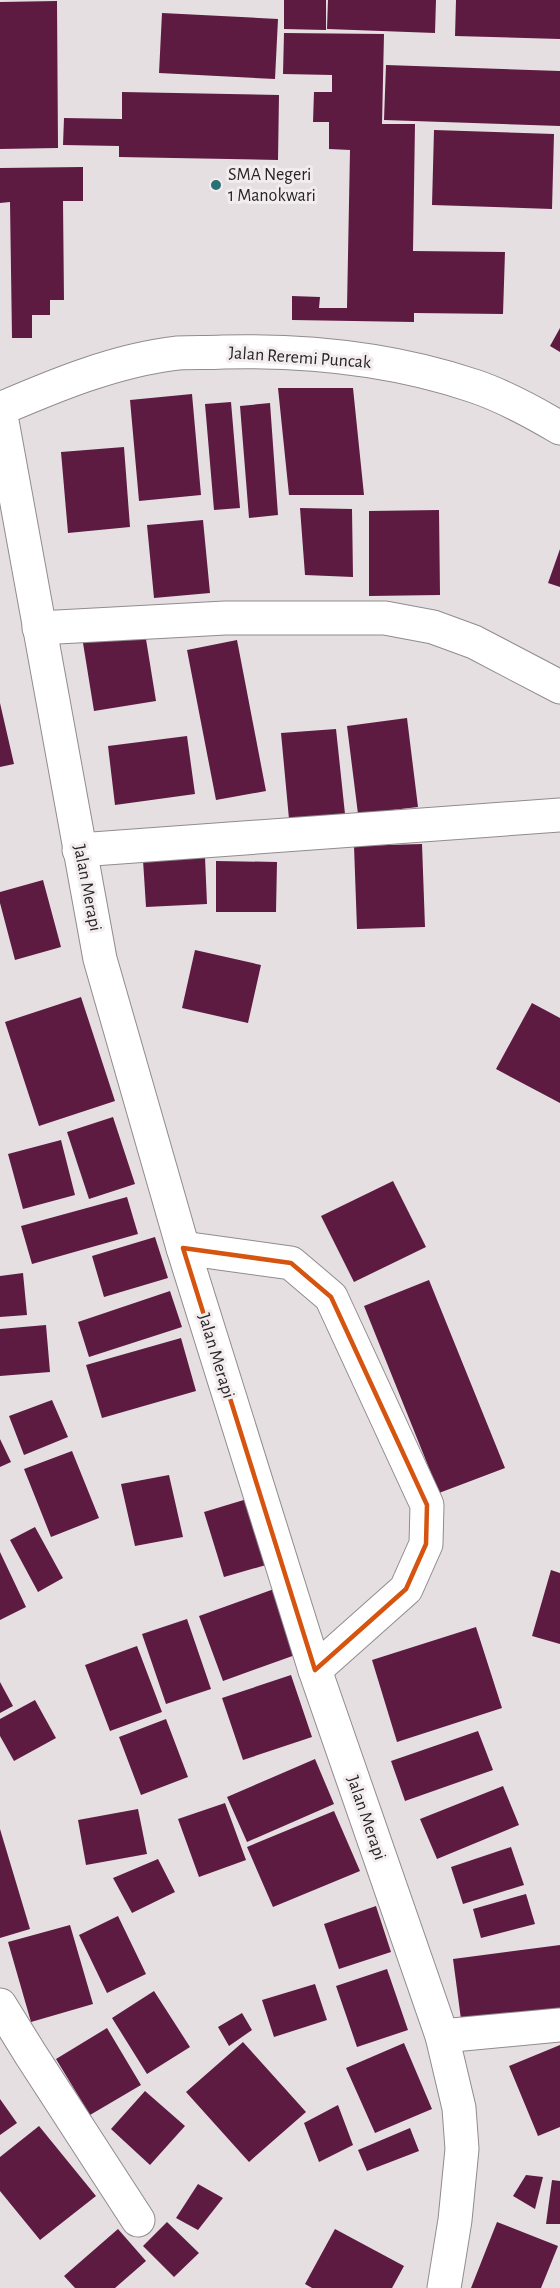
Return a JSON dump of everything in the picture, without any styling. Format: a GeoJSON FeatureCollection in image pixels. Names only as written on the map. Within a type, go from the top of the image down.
{"type":"FeatureCollection","features":[{"type":"Feature","properties":{"kind":"street","name":"Jalan Reremi Puncak"},"geometry":{"type":"LineString","coordinates":[[0,409],[48,388],[115,366],[177,353],[253,351],[324,356],[411,368],[477,387],[534,413],[560,428]]}},
{"type":"Feature","properties":{"kind":"street","name":"Jalan Merapi"},"geometry":{"type":"LineString","coordinates":[[0,409],[100,959],[183,1248],[315,1670],[442,2036],[459,2108],[462,2150],[455,2220],[444,2288]]}},
{"type":"Feature","properties":{"kind":"street"},"geometry":{"type":"LineString","coordinates":[[39,628],[225,618],[385,618],[433,627],[474,642],[560,687]]}},
{"type":"Feature","properties":{"kind":"street"},"geometry":{"type":"LineString","coordinates":[[79,850],[560,815]]}},
{"type":"Feature","properties":{"kind":"street"},"geometry":{"type":"LineString","coordinates":[[183,1248],[291,1263],[331,1297],[427,1504],[426,1544],[406,1589],[315,1670]]}},
{"type":"Feature","properties":{"kind":"street"},"geometry":{"type":"LineString","coordinates":[[0,2005],[138,2220]]}},
{"type":"Feature","properties":{"kind":"street"},"geometry":{"type":"LineString","coordinates":[[442,2036],[560,2025]]}},
{"type":"Feature","properties":{"kind":"highlighted area"},"geometry":{"type":"Polygon","coordinates":[[[183,1248],[291,1263],[331,1297],[427,1505],[426,1544],[406,1589],[315,1670],[183,1248]]]}},
{"type":"Feature","properties":{"kind":"building"},"geometry":{"type":"Polygon","coordinates":[[[284,0],[326,0],[326,30],[284,29],[284,0]]]}},
{"type":"Feature","properties":{"kind":"building"},"geometry":{"type":"Polygon","coordinates":[[[328,0],[436,0],[435,33],[327,29],[328,0]]]}},
{"type":"Feature","properties":{"kind":"building"},"geometry":{"type":"Polygon","coordinates":[[[456,0],[560,0],[560,39],[455,36],[456,0]]]}},
{"type":"Feature","properties":{"kind":"building"},"geometry":{"type":"Polygon","coordinates":[[[57,1],[58,148],[0,149],[0,2],[57,1]]]}},
{"type":"Feature","properties":{"kind":"building"},"geometry":{"type":"Polygon","coordinates":[[[162,13],[278,19],[275,79],[159,73],[162,13]]]}},
{"type":"Feature","properties":{"kind":"building"},"geometry":{"type":"Polygon","coordinates":[[[284,33],[384,34],[382,124],[415,124],[413,251],[505,252],[503,314],[414,313],[414,322],[292,320],[292,296],[320,297],[319,308],[347,308],[350,150],[329,149],[329,122],[313,122],[314,92],[332,92],[332,75],[283,74],[284,33]]]}},
{"type":"Feature","properties":{"kind":"building"},"geometry":{"type":"Polygon","coordinates":[[[386,65],[560,71],[560,126],[384,120],[386,65]]]}},
{"type":"Feature","properties":{"kind":"building"},"geometry":{"type":"Polygon","coordinates":[[[122,92],[279,95],[278,160],[119,157],[119,146],[63,145],[64,118],[122,119],[122,92]]]}},
{"type":"Feature","properties":{"kind":"building"},"geometry":{"type":"Polygon","coordinates":[[[434,130],[554,134],[552,209],[432,205],[434,130]]]}},
{"type":"Feature","properties":{"kind":"building"},"geometry":{"type":"Polygon","coordinates":[[[83,167],[83,201],[63,201],[64,300],[50,300],[50,315],[32,315],[32,338],[12,338],[10,202],[0,203],[0,168],[83,167]]]}},
{"type":"Feature","properties":{"kind":"building"},"geometry":{"type":"Polygon","coordinates":[[[560,328],[560,352],[550,346],[560,328]]]}},
{"type":"Feature","properties":{"kind":"building"},"geometry":{"type":"Polygon","coordinates":[[[278,388],[353,388],[364,495],[289,495],[278,388]]]}},
{"type":"Feature","properties":{"kind":"building"},"geometry":{"type":"Polygon","coordinates":[[[192,394],[201,495],[139,501],[130,400],[192,394]]]}},
{"type":"Feature","properties":{"kind":"building"},"geometry":{"type":"Polygon","coordinates":[[[231,402],[240,508],[214,510],[205,404],[231,402]]]}},
{"type":"Feature","properties":{"kind":"building"},"geometry":{"type":"Polygon","coordinates":[[[270,403],[278,515],[249,518],[240,406],[270,403]]]}},
{"type":"Feature","properties":{"kind":"building"},"geometry":{"type":"Polygon","coordinates":[[[124,447],[130,527],[68,533],[61,452],[124,447]]]}},
{"type":"Feature","properties":{"kind":"building"},"geometry":{"type":"Polygon","coordinates":[[[300,508],[352,509],[353,577],[305,575],[300,508]]]}},
{"type":"Feature","properties":{"kind":"building"},"geometry":{"type":"Polygon","coordinates":[[[439,510],[440,595],[369,596],[369,511],[439,510]]]}},
{"type":"Feature","properties":{"kind":"building"},"geometry":{"type":"Polygon","coordinates":[[[203,520],[210,593],[154,598],[147,525],[203,520]]]}},
{"type":"Feature","properties":{"kind":"building"},"geometry":{"type":"Polygon","coordinates":[[[560,549],[560,587],[548,583],[560,549]]]}},
{"type":"Feature","properties":{"kind":"building"},"geometry":{"type":"Polygon","coordinates":[[[145,633],[156,701],[94,711],[83,643],[145,633]]]}},
{"type":"Feature","properties":{"kind":"building"},"geometry":{"type":"Polygon","coordinates":[[[237,640],[266,791],[216,800],[187,650],[237,640]]]}},
{"type":"Feature","properties":{"kind":"building"},"geometry":{"type":"Polygon","coordinates":[[[0,703],[14,764],[0,767],[0,703]]]}},
{"type":"Feature","properties":{"kind":"building"},"geometry":{"type":"Polygon","coordinates":[[[407,718],[418,807],[358,814],[347,726],[407,718]]]}},
{"type":"Feature","properties":{"kind":"building"},"geometry":{"type":"Polygon","coordinates":[[[336,729],[345,814],[289,819],[281,733],[336,729]]]}},
{"type":"Feature","properties":{"kind":"building"},"geometry":{"type":"Polygon","coordinates":[[[187,736],[195,794],[115,805],[108,746],[187,736]]]}},
{"type":"Feature","properties":{"kind":"building"},"geometry":{"type":"Polygon","coordinates":[[[422,844],[425,927],[357,929],[354,846],[422,844]]]}},
{"type":"Feature","properties":{"kind":"building"},"geometry":{"type":"Polygon","coordinates":[[[205,857],[207,904],[146,907],[143,860],[205,857]]]}},
{"type":"Feature","properties":{"kind":"building"},"geometry":{"type":"Polygon","coordinates":[[[216,861],[277,862],[276,912],[216,912],[216,861]]]}},
{"type":"Feature","properties":{"kind":"building"},"geometry":{"type":"Polygon","coordinates":[[[43,880],[61,947],[15,960],[0,903],[0,892],[43,880]]]}},
{"type":"Feature","properties":{"kind":"building"},"geometry":{"type":"Polygon","coordinates":[[[195,950],[261,965],[248,1023],[182,1008],[195,950]]]}},
{"type":"Feature","properties":{"kind":"building"},"geometry":{"type":"Polygon","coordinates":[[[81,997],[115,1101],[39,1126],[5,1022],[81,997]]]}},
{"type":"Feature","properties":{"kind":"building"},"geometry":{"type":"Polygon","coordinates":[[[532,1003],[560,1018],[560,1103],[496,1069],[532,1003]]]}},
{"type":"Feature","properties":{"kind":"building"},"geometry":{"type":"Polygon","coordinates":[[[113,1117],[135,1184],[89,1199],[67,1132],[113,1117]]]}},
{"type":"Feature","properties":{"kind":"building"},"geometry":{"type":"Polygon","coordinates":[[[61,1140],[75,1195],[23,1209],[8,1154],[61,1140]]]}},
{"type":"Feature","properties":{"kind":"building"},"geometry":{"type":"Polygon","coordinates":[[[393,1181],[426,1247],[354,1282],[321,1216],[393,1181]]]}},
{"type":"Feature","properties":{"kind":"building"},"geometry":{"type":"Polygon","coordinates":[[[127,1197],[138,1234],[32,1264],[21,1226],[127,1197]]]}},
{"type":"Feature","properties":{"kind":"building"},"geometry":{"type":"Polygon","coordinates":[[[155,1237],[168,1278],[104,1297],[92,1256],[155,1237]]]}},
{"type":"Feature","properties":{"kind":"building"},"geometry":{"type":"Polygon","coordinates":[[[23,1273],[27,1315],[0,1317],[0,1276],[23,1273]]]}},
{"type":"Feature","properties":{"kind":"building"},"geometry":{"type":"Polygon","coordinates":[[[429,1280],[505,1468],[439,1493],[364,1306],[429,1280]]]}},
{"type":"Feature","properties":{"kind":"building"},"geometry":{"type":"Polygon","coordinates":[[[170,1291],[182,1327],[89,1357],[78,1322],[170,1291]]]}},
{"type":"Feature","properties":{"kind":"building"},"geometry":{"type":"Polygon","coordinates":[[[46,1325],[50,1372],[0,1376],[0,1329],[46,1325]]]}},
{"type":"Feature","properties":{"kind":"building"},"geometry":{"type":"Polygon","coordinates":[[[181,1338],[196,1391],[102,1418],[86,1365],[181,1338]]]}},
{"type":"Feature","properties":{"kind":"building"},"geometry":{"type":"Polygon","coordinates":[[[52,1400],[68,1437],[24,1455],[9,1416],[52,1400]]]}},
{"type":"Feature","properties":{"kind":"building"},"geometry":{"type":"Polygon","coordinates":[[[0,1439],[11,1462],[0,1467],[0,1439]]]}},
{"type":"Feature","properties":{"kind":"building"},"geometry":{"type":"Polygon","coordinates":[[[72,1451],[99,1518],[51,1537],[24,1469],[72,1451]]]}},
{"type":"Feature","properties":{"kind":"building"},"geometry":{"type":"Polygon","coordinates":[[[169,1475],[183,1537],[135,1546],[121,1484],[169,1475]]]}},
{"type":"Feature","properties":{"kind":"building"},"geometry":{"type":"Polygon","coordinates":[[[247,1499],[266,1565],[224,1577],[204,1512],[247,1499]]]}},
{"type":"Feature","properties":{"kind":"building"},"geometry":{"type":"Polygon","coordinates":[[[35,1527],[63,1578],[38,1592],[10,1540],[35,1527]]]}},
{"type":"Feature","properties":{"kind":"building"},"geometry":{"type":"Polygon","coordinates":[[[0,1552],[26,1607],[0,1620],[0,1552]]]}},
{"type":"Feature","properties":{"kind":"building"},"geometry":{"type":"Polygon","coordinates":[[[551,1570],[560,1573],[560,1644],[532,1636],[551,1570]]]}},
{"type":"Feature","properties":{"kind":"building"},"geometry":{"type":"Polygon","coordinates":[[[274,1589],[298,1654],[223,1681],[199,1616],[274,1589]]]}},
{"type":"Feature","properties":{"kind":"building"},"geometry":{"type":"Polygon","coordinates":[[[187,1619],[211,1689],[166,1704],[142,1634],[187,1619]]]}},
{"type":"Feature","properties":{"kind":"building"},"geometry":{"type":"Polygon","coordinates":[[[476,1627],[502,1708],[397,1742],[372,1660],[476,1627]]]}},
{"type":"Feature","properties":{"kind":"building"},"geometry":{"type":"Polygon","coordinates":[[[137,1646],[162,1712],[110,1731],[85,1665],[137,1646]]]}},
{"type":"Feature","properties":{"kind":"building"},"geometry":{"type":"Polygon","coordinates":[[[291,1675],[312,1737],[243,1760],[222,1698],[291,1675]]]}},
{"type":"Feature","properties":{"kind":"building"},"geometry":{"type":"Polygon","coordinates":[[[0,1682],[13,1706],[0,1713],[0,1682]]]}},
{"type":"Feature","properties":{"kind":"building"},"geometry":{"type":"Polygon","coordinates":[[[35,1700],[56,1738],[14,1761],[0,1736],[0,1719],[35,1700]]]}},
{"type":"Feature","properties":{"kind":"building"},"geometry":{"type":"Polygon","coordinates":[[[166,1719],[188,1777],[141,1795],[119,1737],[166,1719]]]}},
{"type":"Feature","properties":{"kind":"building"},"geometry":{"type":"Polygon","coordinates":[[[478,1731],[493,1770],[405,1801],[391,1761],[478,1731]]]}},
{"type":"Feature","properties":{"kind":"building"},"geometry":{"type":"Polygon","coordinates":[[[315,1759],[334,1804],[247,1842],[227,1797],[315,1759]]]}},
{"type":"Feature","properties":{"kind":"building"},"geometry":{"type":"Polygon","coordinates":[[[503,1786],[519,1825],[437,1859],[420,1819],[503,1786]]]}},
{"type":"Feature","properties":{"kind":"building"},"geometry":{"type":"Polygon","coordinates":[[[225,1803],[246,1860],[199,1877],[178,1819],[225,1803]]]}},
{"type":"Feature","properties":{"kind":"building"},"geometry":{"type":"Polygon","coordinates":[[[138,1809],[147,1854],[86,1865],[78,1820],[138,1809]]]}},
{"type":"Feature","properties":{"kind":"building"},"geometry":{"type":"Polygon","coordinates":[[[334,1811],[360,1871],[273,1907],[247,1847],[334,1811]]]}},
{"type":"Feature","properties":{"kind":"building"},"geometry":{"type":"Polygon","coordinates":[[[0,1829],[30,1929],[0,1938],[0,1829]]]}},
{"type":"Feature","properties":{"kind":"building"},"geometry":{"type":"Polygon","coordinates":[[[511,1847],[524,1885],[463,1904],[451,1867],[511,1847]]]}},
{"type":"Feature","properties":{"kind":"building"},"geometry":{"type":"Polygon","coordinates":[[[158,1859],[175,1892],[132,1913],[113,1878],[158,1859]]]}},
{"type":"Feature","properties":{"kind":"building"},"geometry":{"type":"Polygon","coordinates":[[[526,1894],[535,1924],[481,1938],[473,1909],[526,1894]]]}},
{"type":"Feature","properties":{"kind":"building"},"geometry":{"type":"Polygon","coordinates":[[[376,1906],[391,1952],[339,1969],[324,1924],[376,1906]]]}},
{"type":"Feature","properties":{"kind":"building"},"geometry":{"type":"Polygon","coordinates":[[[118,1916],[146,1974],[107,1993],[79,1935],[118,1916]]]}},
{"type":"Feature","properties":{"kind":"building"},"geometry":{"type":"Polygon","coordinates":[[[70,1925],[93,2004],[31,2022],[8,1942],[70,1925]]]}},
{"type":"Feature","properties":{"kind":"building"},"geometry":{"type":"Polygon","coordinates":[[[560,1945],[560,2014],[462,2027],[453,1959],[560,1945]]]}},
{"type":"Feature","properties":{"kind":"building"},"geometry":{"type":"Polygon","coordinates":[[[387,1969],[408,2030],[357,2047],[336,1986],[387,1969]]]}},
{"type":"Feature","properties":{"kind":"building"},"geometry":{"type":"Polygon","coordinates":[[[315,1984],[327,2020],[274,2037],[262,2000],[315,1984]]]}},
{"type":"Feature","properties":{"kind":"building"},"geometry":{"type":"Polygon","coordinates":[[[154,1991],[190,2047],[147,2074],[112,2018],[154,1991]]]}},
{"type":"Feature","properties":{"kind":"building"},"geometry":{"type":"Polygon","coordinates":[[[242,2013],[252,2030],[229,2046],[218,2027],[242,2013]]]}},
{"type":"Feature","properties":{"kind":"building"},"geometry":{"type":"Polygon","coordinates":[[[107,2028],[141,2085],[90,2115],[56,2059],[107,2028]]]}},
{"type":"Feature","properties":{"kind":"building"},"geometry":{"type":"Polygon","coordinates":[[[243,2042],[306,2112],[249,2162],[186,2092],[243,2042]]]}},
{"type":"Feature","properties":{"kind":"building"},"geometry":{"type":"Polygon","coordinates":[[[404,2043],[432,2109],[375,2133],[346,2068],[404,2043]]]}},
{"type":"Feature","properties":{"kind":"building"},"geometry":{"type":"Polygon","coordinates":[[[560,2045],[560,2127],[538,2136],[509,2066],[560,2045]]]}},
{"type":"Feature","properties":{"kind":"building"},"geometry":{"type":"Polygon","coordinates":[[[145,2091],[185,2126],[150,2165],[111,2129],[145,2091]]]}},
{"type":"Feature","properties":{"kind":"building"},"geometry":{"type":"Polygon","coordinates":[[[0,2099],[17,2123],[0,2135],[0,2099]]]}},
{"type":"Feature","properties":{"kind":"building"},"geometry":{"type":"Polygon","coordinates":[[[338,2105],[353,2145],[319,2162],[304,2123],[338,2105]]]}},
{"type":"Feature","properties":{"kind":"building"},"geometry":{"type":"Polygon","coordinates":[[[39,2126],[96,2196],[40,2240],[0,2191],[0,2157],[39,2126]]]}},
{"type":"Feature","properties":{"kind":"building"},"geometry":{"type":"Polygon","coordinates":[[[410,2128],[419,2151],[367,2171],[358,2150],[410,2128]]]}},
{"type":"Feature","properties":{"kind":"building"},"geometry":{"type":"Polygon","coordinates":[[[526,2175],[543,2177],[535,2209],[513,2196],[526,2175]]]}},
{"type":"Feature","properties":{"kind":"building"},"geometry":{"type":"Polygon","coordinates":[[[552,2180],[560,2181],[560,2224],[546,2224],[552,2180]]]}},
{"type":"Feature","properties":{"kind":"building"},"geometry":{"type":"Polygon","coordinates":[[[198,2184],[223,2198],[198,2230],[176,2218],[198,2184]]]}},
{"type":"Feature","properties":{"kind":"building"},"geometry":{"type":"Polygon","coordinates":[[[167,2222],[199,2253],[174,2277],[143,2246],[167,2222]]]}},
{"type":"Feature","properties":{"kind":"building"},"geometry":{"type":"Polygon","coordinates":[[[497,2222],[558,2246],[541,2288],[471,2288],[497,2222]]]}},
{"type":"Feature","properties":{"kind":"building"},"geometry":{"type":"Polygon","coordinates":[[[118,2229],[146,2261],[115,2288],[75,2288],[64,2276],[118,2229]]]}},
{"type":"Feature","properties":{"kind":"building"},"geometry":{"type":"Polygon","coordinates":[[[335,2229],[404,2266],[392,2288],[312,2288],[305,2284],[335,2229]]]}},
{"type":"Feature","properties":{"kind":"place","name":"SMA Negeri 1 Manokwari"},"geometry":{"type":"Point","coordinates":[216,185]}}]}
